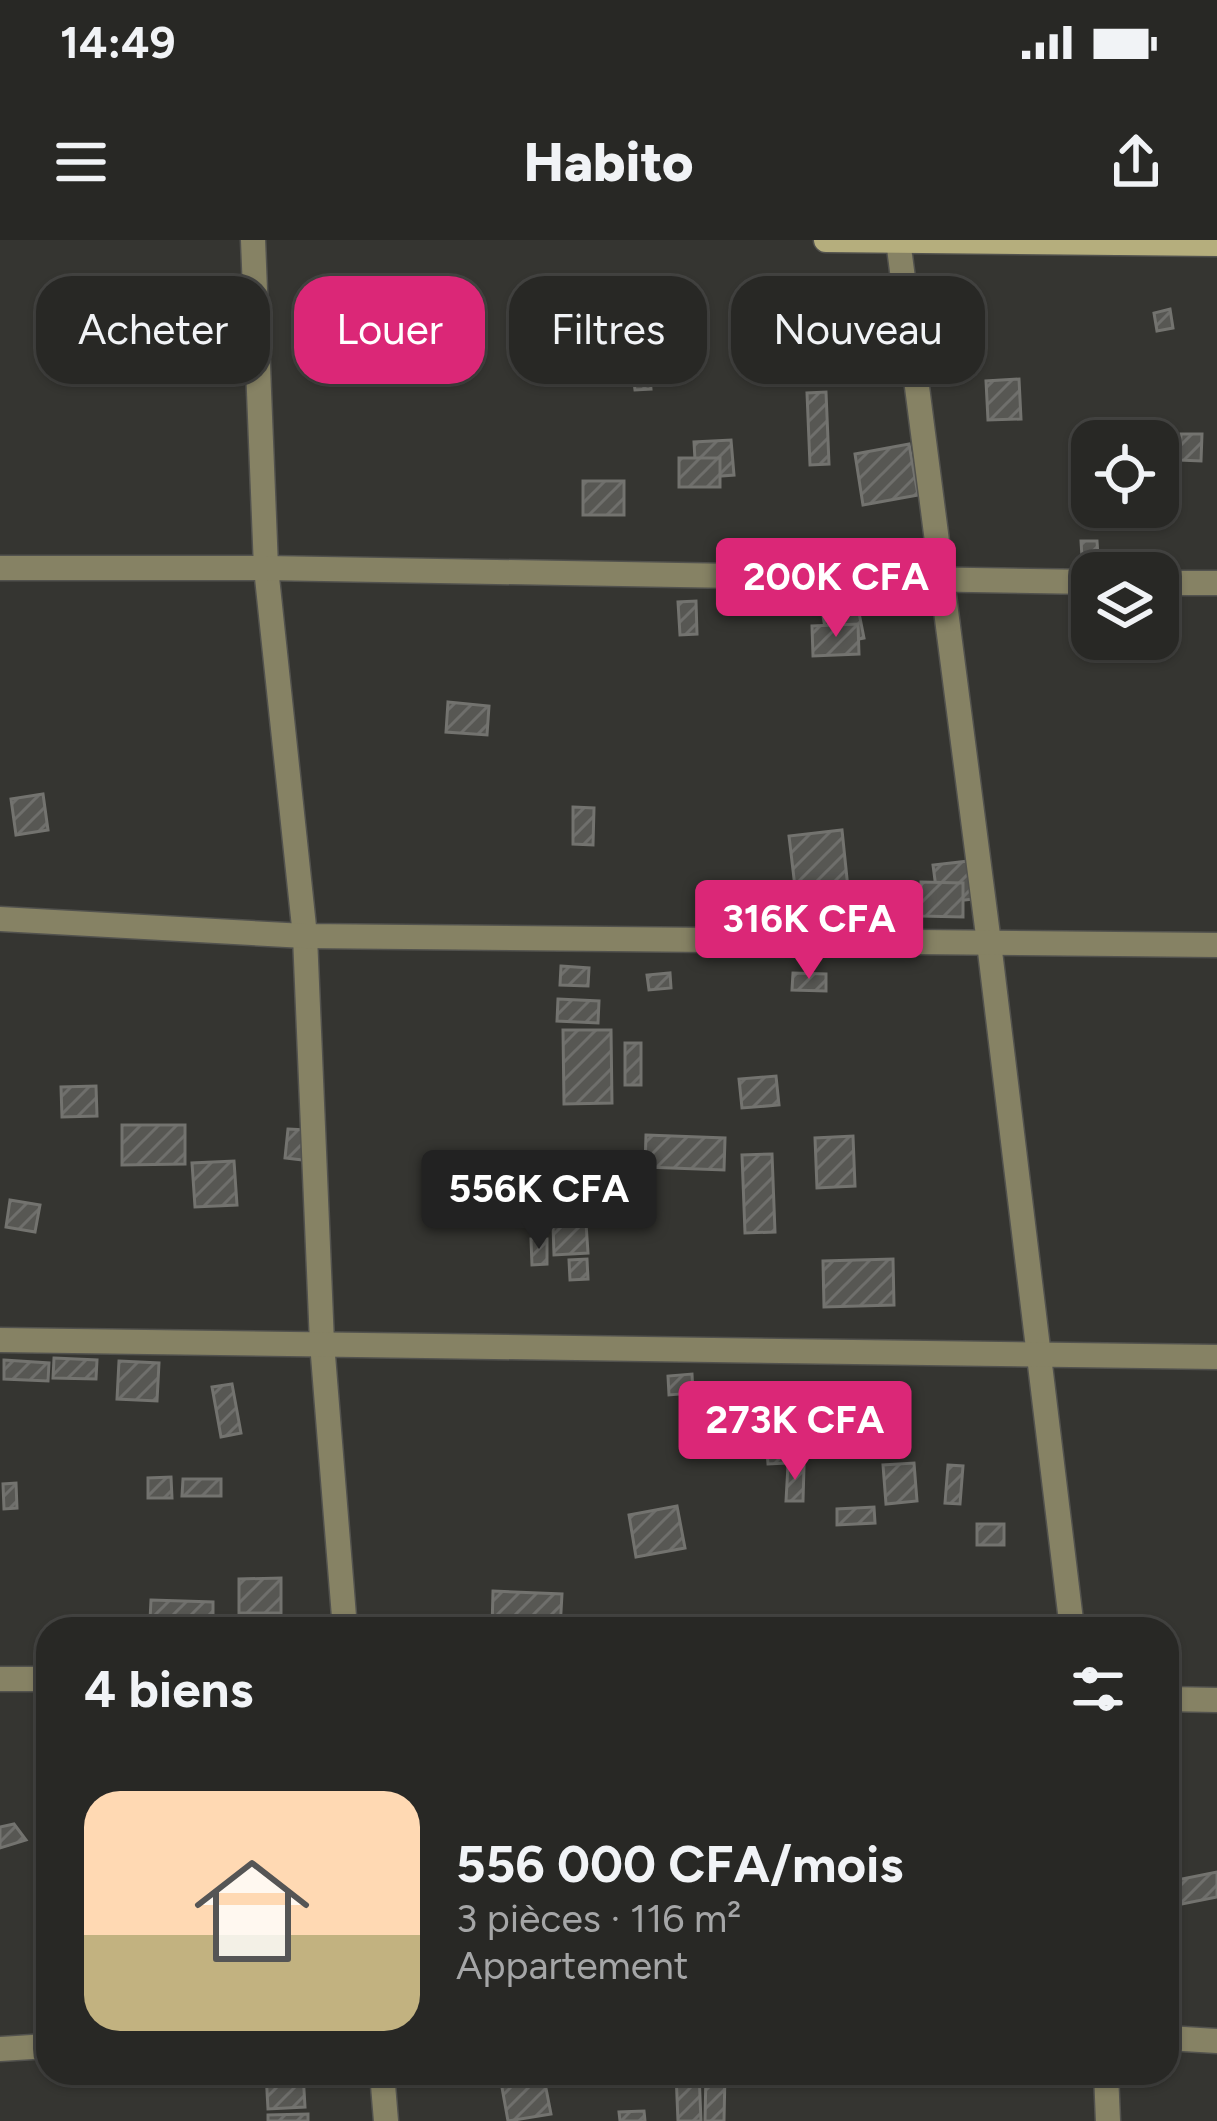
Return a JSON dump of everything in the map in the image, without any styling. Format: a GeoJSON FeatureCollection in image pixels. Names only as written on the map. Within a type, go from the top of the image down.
{"type":"FeatureCollection","features":[{"type":"Feature","properties":{"kind":"main road"},"geometry":{"type":"LineString","coordinates":[[826,240],[1217,244]]}},
{"type":"Feature","properties":{"kind":"street"},"geometry":{"type":"LineString","coordinates":[[254,240],[266,568],[304,936],[322,1343],[345,1617]]}},
{"type":"Feature","properties":{"kind":"street"},"geometry":{"type":"LineString","coordinates":[[898,242],[1070,1617]]}},
{"type":"Feature","properties":{"kind":"street"},"geometry":{"type":"LineString","coordinates":[[0,568],[1071,582]]}},
{"type":"Feature","properties":{"kind":"street"},"geometry":{"type":"LineString","coordinates":[[1179,583],[1217,584]]}},
{"type":"Feature","properties":{"kind":"street"},"geometry":{"type":"LineString","coordinates":[[0,919],[304,936],[1217,945]]}},
{"type":"Feature","properties":{"kind":"street"},"geometry":{"type":"LineString","coordinates":[[0,1340],[1217,1357]]}},
{"type":"Feature","properties":{"kind":"street"},"geometry":{"type":"LineString","coordinates":[[0,1678],[36,1679]]}},
{"type":"Feature","properties":{"kind":"street"},"geometry":{"type":"LineString","coordinates":[[1179,1699],[1217,1700]]}},
{"type":"Feature","properties":{"kind":"street"},"geometry":{"type":"LineString","coordinates":[[1179,2039],[1217,2042]]}},
{"type":"Feature","properties":{"kind":"street"},"geometry":{"type":"LineString","coordinates":[[0,2049],[36,2047]]}},
{"type":"Feature","properties":{"kind":"street"},"geometry":{"type":"LineString","coordinates":[[383,2085],[386,2121]]}},
{"type":"Feature","properties":{"kind":"street"},"geometry":{"type":"LineString","coordinates":[[1106,2085],[1108,2121]]}},
{"type":"Feature","properties":{"kind":"building"},"geometry":{"type":"Polygon","coordinates":[[[1170,309],[1173,328],[1157,331],[1154,313],[1170,309]]]}},
{"type":"Feature","properties":{"kind":"building"},"geometry":{"type":"Polygon","coordinates":[[[1019,379],[1021,419],[988,420],[986,381],[1019,379]]]}},
{"type":"Feature","properties":{"kind":"building"},"geometry":{"type":"Polygon","coordinates":[[[826,392],[829,464],[810,465],[807,393],[826,392]]]}},
{"type":"Feature","properties":{"kind":"building"},"geometry":{"type":"Polygon","coordinates":[[[1181,434],[1202,434],[1201,461],[1180,460],[1181,434]]]}},
{"type":"Feature","properties":{"kind":"building"},"geometry":{"type":"Polygon","coordinates":[[[731,440],[734,475],[696,478],[694,442],[731,440]]]}},
{"type":"Feature","properties":{"kind":"building"},"geometry":{"type":"Polygon","coordinates":[[[909,444],[918,495],[863,505],[855,454],[909,444]]]}},
{"type":"Feature","properties":{"kind":"building"},"geometry":{"type":"Polygon","coordinates":[[[679,458],[720,458],[720,487],[679,487],[679,458]]]}},
{"type":"Feature","properties":{"kind":"building"},"geometry":{"type":"Polygon","coordinates":[[[583,481],[624,481],[624,515],[583,515],[583,481]]]}},
{"type":"Feature","properties":{"kind":"building"},"geometry":{"type":"Polygon","coordinates":[[[1081,541],[1097,541],[1098,552],[1082,552],[1081,541]]]}},
{"type":"Feature","properties":{"kind":"building"},"geometry":{"type":"Polygon","coordinates":[[[696,601],[697,634],[680,635],[678,602],[696,601]]]}},
{"type":"Feature","properties":{"kind":"building"},"geometry":{"type":"Polygon","coordinates":[[[858,608],[864,638],[828,645],[823,616],[858,608]]]}},
{"type":"Feature","properties":{"kind":"building"},"geometry":{"type":"Polygon","coordinates":[[[858,624],[859,654],[813,656],[812,626],[858,624]]]}},
{"type":"Feature","properties":{"kind":"building"},"geometry":{"type":"Polygon","coordinates":[[[448,702],[489,706],[487,735],[446,732],[448,702]]]}},
{"type":"Feature","properties":{"kind":"building"},"geometry":{"type":"Polygon","coordinates":[[[43,794],[48,830],[16,835],[11,799],[43,794]]]}},
{"type":"Feature","properties":{"kind":"building"},"geometry":{"type":"Polygon","coordinates":[[[573,807],[594,808],[593,845],[573,844],[573,807]]]}},
{"type":"Feature","properties":{"kind":"building"},"geometry":{"type":"Polygon","coordinates":[[[842,830],[849,898],[797,904],[789,836],[842,830]]]}},
{"type":"Feature","properties":{"kind":"building"},"geometry":{"type":"Polygon","coordinates":[[[969,861],[974,899],[938,903],[933,865],[969,861]]]}},
{"type":"Feature","properties":{"kind":"building"},"geometry":{"type":"Polygon","coordinates":[[[921,882],[963,883],[963,917],[921,916],[921,882]]]}},
{"type":"Feature","properties":{"kind":"building"},"geometry":{"type":"Polygon","coordinates":[[[561,966],[589,968],[588,986],[560,985],[561,966]]]}},
{"type":"Feature","properties":{"kind":"building"},"geometry":{"type":"Polygon","coordinates":[[[670,973],[671,988],[649,990],[647,975],[670,973]]]}},
{"type":"Feature","properties":{"kind":"building"},"geometry":{"type":"Polygon","coordinates":[[[793,973],[826,974],[826,991],[792,990],[793,973]]]}},
{"type":"Feature","properties":{"kind":"building"},"geometry":{"type":"Polygon","coordinates":[[[558,999],[599,1001],[598,1023],[557,1021],[558,999]]]}},
{"type":"Feature","properties":{"kind":"building"},"geometry":{"type":"Polygon","coordinates":[[[563,1030],[611,1030],[612,1103],[564,1104],[563,1030]]]}},
{"type":"Feature","properties":{"kind":"building"},"geometry":{"type":"Polygon","coordinates":[[[625,1043],[641,1043],[641,1085],[625,1085],[625,1043]]]}},
{"type":"Feature","properties":{"kind":"building"},"geometry":{"type":"Polygon","coordinates":[[[776,1076],[779,1105],[742,1108],[739,1079],[776,1076]]]}},
{"type":"Feature","properties":{"kind":"building"},"geometry":{"type":"Polygon","coordinates":[[[96,1086],[97,1116],[62,1117],[61,1087],[96,1086]]]}},
{"type":"Feature","properties":{"kind":"building"},"geometry":{"type":"Polygon","coordinates":[[[122,1125],[185,1125],[185,1164],[122,1165],[122,1125]]]}},
{"type":"Feature","properties":{"kind":"building"},"geometry":{"type":"Polygon","coordinates":[[[288,1129],[306,1130],[303,1160],[285,1158],[288,1129]]]}},
{"type":"Feature","properties":{"kind":"building"},"geometry":{"type":"Polygon","coordinates":[[[646,1135],[725,1138],[724,1170],[645,1167],[646,1135]]]}},
{"type":"Feature","properties":{"kind":"building"},"geometry":{"type":"Polygon","coordinates":[[[853,1136],[855,1186],[817,1188],[815,1138],[853,1136]]]}},
{"type":"Feature","properties":{"kind":"building"},"geometry":{"type":"Polygon","coordinates":[[[772,1154],[775,1232],[745,1233],[742,1155],[772,1154]]]}},
{"type":"Feature","properties":{"kind":"building"},"geometry":{"type":"Polygon","coordinates":[[[234,1161],[237,1205],[195,1207],[192,1163],[234,1161]]]}},
{"type":"Feature","properties":{"kind":"building"},"geometry":{"type":"Polygon","coordinates":[[[10,1200],[40,1205],[35,1232],[6,1227],[10,1200]]]}},
{"type":"Feature","properties":{"kind":"building"},"geometry":{"type":"Polygon","coordinates":[[[586,1223],[588,1253],[554,1255],[553,1225],[586,1223]]]}},
{"type":"Feature","properties":{"kind":"building"},"geometry":{"type":"Polygon","coordinates":[[[531,1239],[547,1239],[547,1264],[532,1265],[531,1239]]]}},
{"type":"Feature","properties":{"kind":"building"},"geometry":{"type":"Polygon","coordinates":[[[587,1259],[588,1279],[570,1280],[569,1260],[587,1259]]]}},
{"type":"Feature","properties":{"kind":"building"},"geometry":{"type":"Polygon","coordinates":[[[893,1259],[894,1305],[824,1307],[823,1261],[893,1259]]]}},
{"type":"Feature","properties":{"kind":"building"},"geometry":{"type":"Polygon","coordinates":[[[54,1358],[97,1360],[96,1379],[53,1378],[54,1358]]]}},
{"type":"Feature","properties":{"kind":"building"},"geometry":{"type":"Polygon","coordinates":[[[4,1360],[49,1363],[48,1381],[4,1379],[4,1360]]]}},
{"type":"Feature","properties":{"kind":"building"},"geometry":{"type":"Polygon","coordinates":[[[119,1361],[159,1363],[157,1401],[117,1399],[119,1361]]]}},
{"type":"Feature","properties":{"kind":"building"},"geometry":{"type":"Polygon","coordinates":[[[692,1374],[693,1393],[669,1395],[668,1376],[692,1374]]]}},
{"type":"Feature","properties":{"kind":"building"},"geometry":{"type":"Polygon","coordinates":[[[232,1384],[241,1433],[221,1437],[212,1387],[232,1384]]]}},
{"type":"Feature","properties":{"kind":"building"},"geometry":{"type":"Polygon","coordinates":[[[765,1384],[782,1385],[781,1420],[763,1419],[765,1384]]]}},
{"type":"Feature","properties":{"kind":"building"},"geometry":{"type":"Polygon","coordinates":[[[784,1427],[786,1463],[768,1464],[765,1428],[784,1427]]]}},
{"type":"Feature","properties":{"kind":"building"},"geometry":{"type":"Polygon","coordinates":[[[914,1463],[917,1501],[886,1504],[883,1465],[914,1463]]]}},
{"type":"Feature","properties":{"kind":"building"},"geometry":{"type":"Polygon","coordinates":[[[788,1465],[804,1466],[803,1501],[786,1501],[788,1465]]]}},
{"type":"Feature","properties":{"kind":"building"},"geometry":{"type":"Polygon","coordinates":[[[948,1465],[963,1466],[960,1504],[945,1503],[948,1465]]]}},
{"type":"Feature","properties":{"kind":"building"},"geometry":{"type":"Polygon","coordinates":[[[171,1477],[172,1498],[148,1498],[148,1478],[171,1477]]]}},
{"type":"Feature","properties":{"kind":"building"},"geometry":{"type":"Polygon","coordinates":[[[183,1479],[221,1479],[221,1496],[182,1496],[183,1479]]]}},
{"type":"Feature","properties":{"kind":"building"},"geometry":{"type":"Polygon","coordinates":[[[16,1483],[17,1508],[4,1509],[3,1484],[16,1483]]]}},
{"type":"Feature","properties":{"kind":"building"},"geometry":{"type":"Polygon","coordinates":[[[677,1506],[685,1548],[636,1557],[629,1515],[677,1506]]]}},
{"type":"Feature","properties":{"kind":"building"},"geometry":{"type":"Polygon","coordinates":[[[874,1507],[875,1523],[837,1525],[837,1509],[874,1507]]]}},
{"type":"Feature","properties":{"kind":"building"},"geometry":{"type":"Polygon","coordinates":[[[977,1524],[1004,1524],[1004,1545],[977,1545],[977,1524]]]}},
{"type":"Feature","properties":{"kind":"building"},"geometry":{"type":"Polygon","coordinates":[[[281,1578],[281,1613],[239,1613],[239,1579],[281,1578]]]}},
{"type":"Feature","properties":{"kind":"building"},"geometry":{"type":"Polygon","coordinates":[[[493,1591],[562,1594],[561,1617],[492,1617],[493,1591]]]}},
{"type":"Feature","properties":{"kind":"building"},"geometry":{"type":"Polygon","coordinates":[[[151,1600],[213,1602],[213,1617],[150,1617],[151,1600]]]}},
{"type":"Feature","properties":{"kind":"building"},"geometry":{"type":"Polygon","coordinates":[[[14,1824],[26,1840],[0,1848],[0,1827],[14,1824]]]}},
{"type":"Feature","properties":{"kind":"building"},"geometry":{"type":"Polygon","coordinates":[[[1217,1872],[1217,1897],[1179,1905],[1179,1880],[1217,1872]]]}},
{"type":"Feature","properties":{"kind":"building"},"geometry":{"type":"Polygon","coordinates":[[[267,2085],[304,2085],[305,2107],[268,2109],[267,2085]]]}},
{"type":"Feature","properties":{"kind":"building"},"geometry":{"type":"Polygon","coordinates":[[[502,2085],[545,2085],[551,2114],[508,2121],[502,2085]]]}},
{"type":"Feature","properties":{"kind":"building"},"geometry":{"type":"Polygon","coordinates":[[[676,2085],[700,2085],[701,2121],[678,2121],[676,2085]]]}},
{"type":"Feature","properties":{"kind":"building"},"geometry":{"type":"Polygon","coordinates":[[[706,2085],[725,2085],[724,2121],[705,2121],[706,2085]]]}},
{"type":"Feature","properties":{"kind":"building"},"geometry":{"type":"Polygon","coordinates":[[[644,2111],[645,2121],[620,2121],[619,2112],[644,2111]]]}},
{"type":"Feature","properties":{"kind":"building"},"geometry":{"type":"Polygon","coordinates":[[[308,2114],[308,2121],[268,2121],[268,2115],[308,2114]]]}}]}
